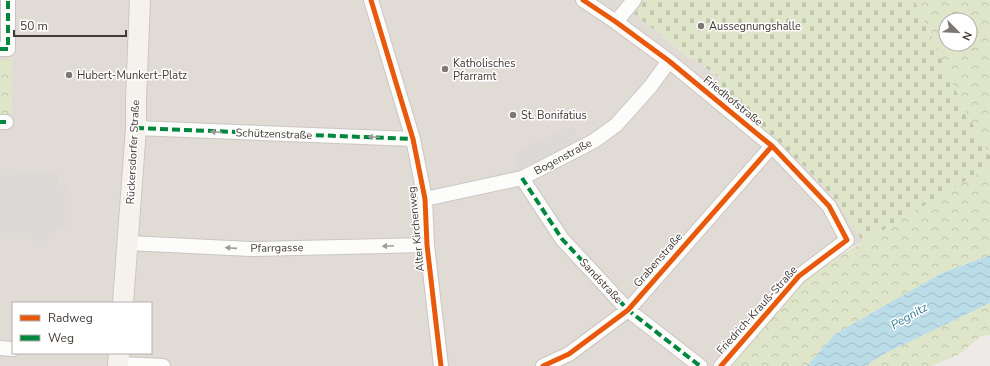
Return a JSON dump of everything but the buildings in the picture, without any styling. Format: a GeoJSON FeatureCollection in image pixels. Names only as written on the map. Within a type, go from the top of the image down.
{"type":"FeatureCollection","features":[{"type":"Feature","properties":{"kind":"main road","name":"Rückersdorfer Straße"},"geometry":{"type":"LineString","coordinates":[[123,302],[136,128],[140,0]]}},
{"type":"Feature","properties":{"kind":"street"},"geometry":{"type":"LineString","coordinates":[[0,49],[8,49],[8,0]]}},
{"type":"Feature","properties":{"kind":"street","name":"Alter Kirchenweg"},"geometry":{"type":"LineString","coordinates":[[371,0],[413,139],[425,199],[428,244],[441,366]]}},
{"type":"Feature","properties":{"kind":"street","name":"Friedhofstraße"},"geometry":{"type":"LineString","coordinates":[[583,0],[669,61],[772,146],[829,206],[847,240]]}},
{"type":"Feature","properties":{"kind":"street"},"geometry":{"type":"LineString","coordinates":[[616,22],[634,0]]}},
{"type":"Feature","properties":{"kind":"street","name":"Bogenstraße"},"geometry":{"type":"LineString","coordinates":[[425,199],[522,178],[594,141],[616,125],[650,88],[669,61]]}},
{"type":"Feature","properties":{"kind":"street","name":"Schützenstraße"},"geometry":{"type":"LineString","coordinates":[[136,128],[413,139]]}},
{"type":"Feature","properties":{"kind":"street","name":"Grabenstraße"},"geometry":{"type":"LineString","coordinates":[[543,366],[569,354],[628,310],[772,146]]}},
{"type":"Feature","properties":{"kind":"street","name":"Sandstraße"},"geometry":{"type":"LineString","coordinates":[[522,178],[562,239],[628,310],[700,366]]}},
{"type":"Feature","properties":{"kind":"street","name":"Friedrich-Krauß-Straße"},"geometry":{"type":"LineString","coordinates":[[721,366],[799,276],[847,240]]}},
{"type":"Feature","properties":{"kind":"street","name":"Pfarrgasse"},"geometry":{"type":"LineString","coordinates":[[128,243],[251,249],[428,244]]}},
{"type":"Feature","properties":{"kind":"street"},"geometry":{"type":"LineString","coordinates":[[0,348],[12,348]]}},
{"type":"Feature","properties":{"kind":"street"},"geometry":{"type":"LineString","coordinates":[[118,361],[163,366]]}},
{"type":"Feature","properties":{"kind":"shaded area"},"geometry":{"type":"Polygon","coordinates":[[[0,0],[645,0],[635,14],[691,59],[693,57],[721,80],[715,88],[803,165],[835,199],[863,242],[804,266],[715,366],[0,366],[0,0]]]}},
{"type":"Feature","properties":{"kind":"shaded area"},"geometry":{"type":"Polygon","coordinates":[[[572,125],[582,143],[522,174],[514,161],[514,155],[519,150],[572,125]]]}},
{"type":"Feature","properties":{"kind":"shaded area"},"geometry":{"type":"Polygon","coordinates":[[[0,170],[59,171],[59,185],[66,185],[66,228],[56,229],[56,238],[47,238],[46,247],[33,247],[33,238],[0,238],[0,170]]]}},
{"type":"Feature","properties":{"kind":"green space"},"geometry":{"type":"Polygon","coordinates":[[[645,0],[914,0],[962,104],[990,156],[990,166],[863,242],[835,199],[803,165],[715,88],[721,79],[693,58],[692,59],[634,14],[645,0]]]}},
{"type":"Feature","properties":{"kind":"green space"},"geometry":{"type":"Polygon","coordinates":[[[914,0],[990,0],[990,156],[962,104],[938,52],[914,0]]]}},
{"type":"Feature","properties":{"kind":"green space"},"geometry":{"type":"Polygon","coordinates":[[[12,58],[12,114],[0,114],[0,60],[12,58]]]}},
{"type":"Feature","properties":{"kind":"green space"},"geometry":{"type":"Polygon","coordinates":[[[990,166],[990,255],[942,273],[835,334],[807,366],[727,366],[800,280],[990,166]]]}},
{"type":"Feature","properties":{"kind":"green space"},"geometry":{"type":"Polygon","coordinates":[[[990,303],[990,335],[981,336],[958,355],[931,366],[865,366],[886,353],[990,303]]]}},
{"type":"Feature","properties":{"kind":"water","name":"Pegnitz"},"geometry":{"type":"Polygon","coordinates":[[[990,255],[990,303],[886,353],[865,366],[807,366],[835,334],[942,273],[990,255]]]}},
{"type":"Feature","properties":{"kind":"marked path"},"geometry":{"type":"LineString","coordinates":[[0,49],[8,49],[8,0]]}},
{"type":"Feature","properties":{"kind":"marked path"},"geometry":{"type":"LineString","coordinates":[[0,122],[6,122]]}},
{"type":"Feature","properties":{"kind":"marked path"},"geometry":{"type":"LineString","coordinates":[[136,128],[413,139]]}},
{"type":"Feature","properties":{"kind":"marked path"},"geometry":{"type":"LineString","coordinates":[[522,178],[562,239],[628,310],[700,366]]}},
{"type":"Feature","properties":{"kind":"cycle path"},"geometry":{"type":"LineString","coordinates":[[371,0],[413,139],[425,199],[427,245],[441,366]]}},
{"type":"Feature","properties":{"kind":"cycle path"},"geometry":{"type":"LineString","coordinates":[[583,0],[669,61],[772,146],[829,206],[847,240],[799,276],[721,366]]}},
{"type":"Feature","properties":{"kind":"cycle path"},"geometry":{"type":"LineString","coordinates":[[543,366],[569,354],[628,310],[772,146]]}},
{"type":"Feature","properties":{"kind":"place","name":"Aussegnungshalle"},"geometry":{"type":"Point","coordinates":[701,26]}},
{"type":"Feature","properties":{"kind":"place","name":"Katholisches Pfarramt"},"geometry":{"type":"Point","coordinates":[445,69]}},
{"type":"Feature","properties":{"kind":"place","name":"Hubert-Munkert-Platz"},"geometry":{"type":"Point","coordinates":[69,75]}},
{"type":"Feature","properties":{"kind":"place","name":"St. Bonifatius"},"geometry":{"type":"Point","coordinates":[513,115]}}]}
